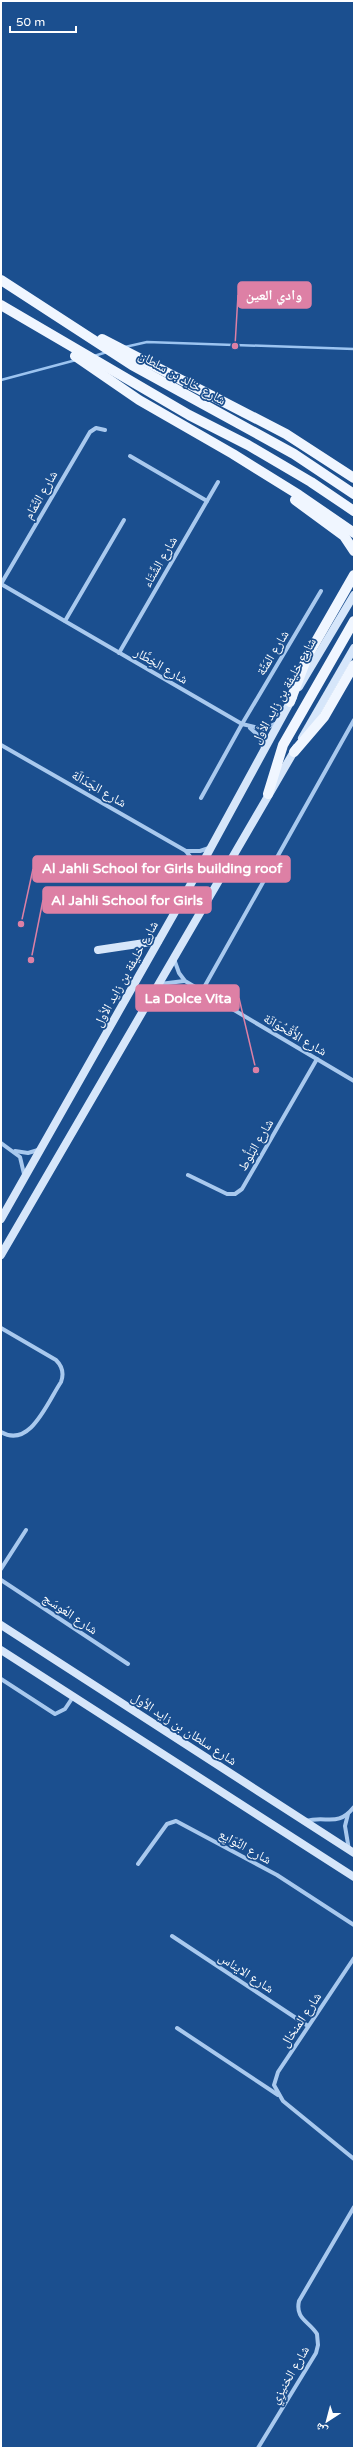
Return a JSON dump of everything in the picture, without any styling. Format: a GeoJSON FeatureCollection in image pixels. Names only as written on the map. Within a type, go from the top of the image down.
{"type":"FeatureCollection","features":[{"type":"Feature","properties":{"kind":"main road","name":"شارع خالِد بن سلطان"},"geometry":{"type":"LineString","coordinates":[[1,280],[132,365],[294,454],[354,494]]}},
{"type":"Feature","properties":{"kind":"main road","name":"شارع خالِد بن سلطان"},"geometry":{"type":"LineString","coordinates":[[1,305],[35,327],[189,415],[274,460],[354,511]]}},
{"type":"Feature","properties":{"kind":"main road"},"geometry":{"type":"LineString","coordinates":[[46,310],[286,434],[354,478]]}},
{"type":"Feature","properties":{"kind":"main road"},"geometry":{"type":"LineString","coordinates":[[35,327],[139,400],[251,465],[354,534]]}},
{"type":"Feature","properties":{"kind":"main road"},"geometry":{"type":"LineString","coordinates":[[286,434],[317,447],[354,471]]}},
{"type":"Feature","properties":{"kind":"main road"},"geometry":{"type":"LineString","coordinates":[[251,465],[273,484],[344,536],[354,551]]}},
{"type":"Feature","properties":{"kind":"main road"},"geometry":{"type":"LineString","coordinates":[[290,702],[307,657],[354,575]]}},
{"type":"Feature","properties":{"kind":"main road","name":"شارع خليفة بن زايد الأول"},"geometry":{"type":"LineString","coordinates":[[1,1219],[196,875],[290,702],[354,595]]}},
{"type":"Feature","properties":{"kind":"main road"},"geometry":{"type":"LineString","coordinates":[[268,794],[283,745],[354,621]]}},
{"type":"Feature","properties":{"kind":"main road"},"geometry":{"type":"LineString","coordinates":[[1,1256],[354,648]]}},
{"type":"Feature","properties":{"kind":"main road"},"geometry":{"type":"LineString","coordinates":[[294,752],[324,717],[354,665]]}},
{"type":"Feature","properties":{"kind":"main road"},"geometry":{"type":"LineString","coordinates":[[98,950],[158,941]]}},
{"type":"Feature","properties":{"kind":"main road","name":"شارع سلطان بن زايد الأول"},"geometry":{"type":"LineString","coordinates":[[1,1625],[352,1852]]}},
{"type":"Feature","properties":{"kind":"main road"},"geometry":{"type":"LineString","coordinates":[[1,1650],[354,1877]]}},
{"type":"Feature","properties":{"kind":"street","name":"شارع التَّمَام"},"geometry":{"type":"LineString","coordinates":[[1,584],[90,432],[96,428],[105,430]]}},
{"type":"Feature","properties":{"kind":"street"},"geometry":{"type":"LineString","coordinates":[[130,456],[207,501]]}},
{"type":"Feature","properties":{"kind":"street","name":"شارع الشِّتَاء"},"geometry":{"type":"LineString","coordinates":[[119,653],[218,482]]}},
{"type":"Feature","properties":{"kind":"street"},"geometry":{"type":"LineString","coordinates":[[65,621],[124,520]]}},
{"type":"Feature","properties":{"kind":"street","name":"شارع الخِطَّار"},"geometry":{"type":"LineString","coordinates":[[1,584],[242,724],[268,729],[281,720]]}},
{"type":"Feature","properties":{"kind":"street","name":"شارع المَتَّة"},"geometry":{"type":"LineString","coordinates":[[201,798],[242,724],[321,591]]}},
{"type":"Feature","properties":{"kind":"street"},"geometry":{"type":"LineString","coordinates":[[202,991],[354,720]]}},
{"type":"Feature","properties":{"kind":"street"},"geometry":{"type":"LineString","coordinates":[[248,726],[262,742],[262,755]]}},
{"type":"Feature","properties":{"kind":"street","name":"شارع الجَدَالَة"},"geometry":{"type":"LineString","coordinates":[[1,745],[186,850]]}},
{"type":"Feature","properties":{"kind":"street"},"geometry":{"type":"LineString","coordinates":[[186,850],[200,851],[212,846]]}},
{"type":"Feature","properties":{"kind":"street"},"geometry":{"type":"LineString","coordinates":[[186,850],[194,862],[196,875]]}},
{"type":"Feature","properties":{"kind":"street"},"geometry":{"type":"LineString","coordinates":[[174,958],[177,969],[185,981]]}},
{"type":"Feature","properties":{"kind":"street"},"geometry":{"type":"LineString","coordinates":[[158,984],[170,981],[185,981]]}},
{"type":"Feature","properties":{"kind":"street","name":"شارع الأُقْحُوَانَة"},"geometry":{"type":"LineString","coordinates":[[185,981],[354,1081]]}},
{"type":"Feature","properties":{"kind":"street","name":"شارع البَلُّوط"},"geometry":{"type":"LineString","coordinates":[[188,1175],[227,1194],[234,1194],[242,1189],[318,1059]]}},
{"type":"Feature","properties":{"kind":"street"},"geometry":{"type":"LineString","coordinates":[[1,1143],[15,1151],[28,1153],[41,1149]]}},
{"type":"Feature","properties":{"kind":"street"},"geometry":{"type":"LineString","coordinates":[[15,1151],[23,1164],[24,1178]]}},
{"type":"Feature","properties":{"kind":"street"},"geometry":{"type":"LineString","coordinates":[[1,1328],[56,1360],[61,1367],[63,1374],[60,1382],[27,1433],[16,1437],[1,1432]]}},
{"type":"Feature","properties":{"kind":"street"},"geometry":{"type":"LineString","coordinates":[[1,1569],[26,1530]]}},
{"type":"Feature","properties":{"kind":"street","name":"شارع العُوسَج"},"geometry":{"type":"LineString","coordinates":[[1,1580],[128,1664]]}},
{"type":"Feature","properties":{"kind":"street"},"geometry":{"type":"LineString","coordinates":[[1,1679],[55,1714],[65,1709],[73,1697]]}},
{"type":"Feature","properties":{"kind":"street"},"geometry":{"type":"LineString","coordinates":[[352,1852],[345,1826],[348,1814],[354,1806]]}},
{"type":"Feature","properties":{"kind":"street"},"geometry":{"type":"LineString","coordinates":[[305,1821],[334,1820],[348,1814]]}},
{"type":"Feature","properties":{"kind":"street","name":"شارع النِّوَايِع"},"geometry":{"type":"LineString","coordinates":[[138,1864],[167,1824],[176,1821],[277,1875],[354,1925]]}},
{"type":"Feature","properties":{"kind":"street","name":"شارع الايناس"},"geometry":{"type":"LineString","coordinates":[[172,1936],[308,2026]]}},
{"type":"Feature","properties":{"kind":"street","name":"شارع المنخال"},"geometry":{"type":"LineString","coordinates":[[279,2095],[274,2085],[275,2078],[354,1958]]}},
{"type":"Feature","properties":{"kind":"street"},"geometry":{"type":"LineString","coordinates":[[177,2028],[279,2095],[354,2159]]}},
{"type":"Feature","properties":{"kind":"street","name":"شارع الخنيزِي"},"geometry":{"type":"LineString","coordinates":[[258,2448],[317,2349],[316,2334],[303,2322],[299,2313],[299,2300],[354,2207]]}},
{"type":"Feature","properties":{"kind":"waterway"},"geometry":{"type":"LineString","coordinates":[[125,347],[147,342],[354,349]]}},
{"type":"Feature","properties":{"kind":"waterway"},"geometry":{"type":"LineString","coordinates":[[94,356],[107,352]]}},
{"type":"Feature","properties":{"kind":"waterway"},"geometry":{"type":"LineString","coordinates":[[1,380],[76,360]]}},
{"type":"Feature","properties":{"kind":"place","name":"وادي العين"},"geometry":{"type":"Point","coordinates":[235,346]}},
{"type":"Feature","properties":{"kind":"place","name":"Al Jahli School for Girls building roof"},"geometry":{"type":"Point","coordinates":[21,924]}},
{"type":"Feature","properties":{"kind":"place","name":"Al Jahli School for Girls"},"geometry":{"type":"Point","coordinates":[31,960]}},
{"type":"Feature","properties":{"kind":"place","name":"La Dolce Vita"},"geometry":{"type":"Point","coordinates":[256,1070]}}]}
